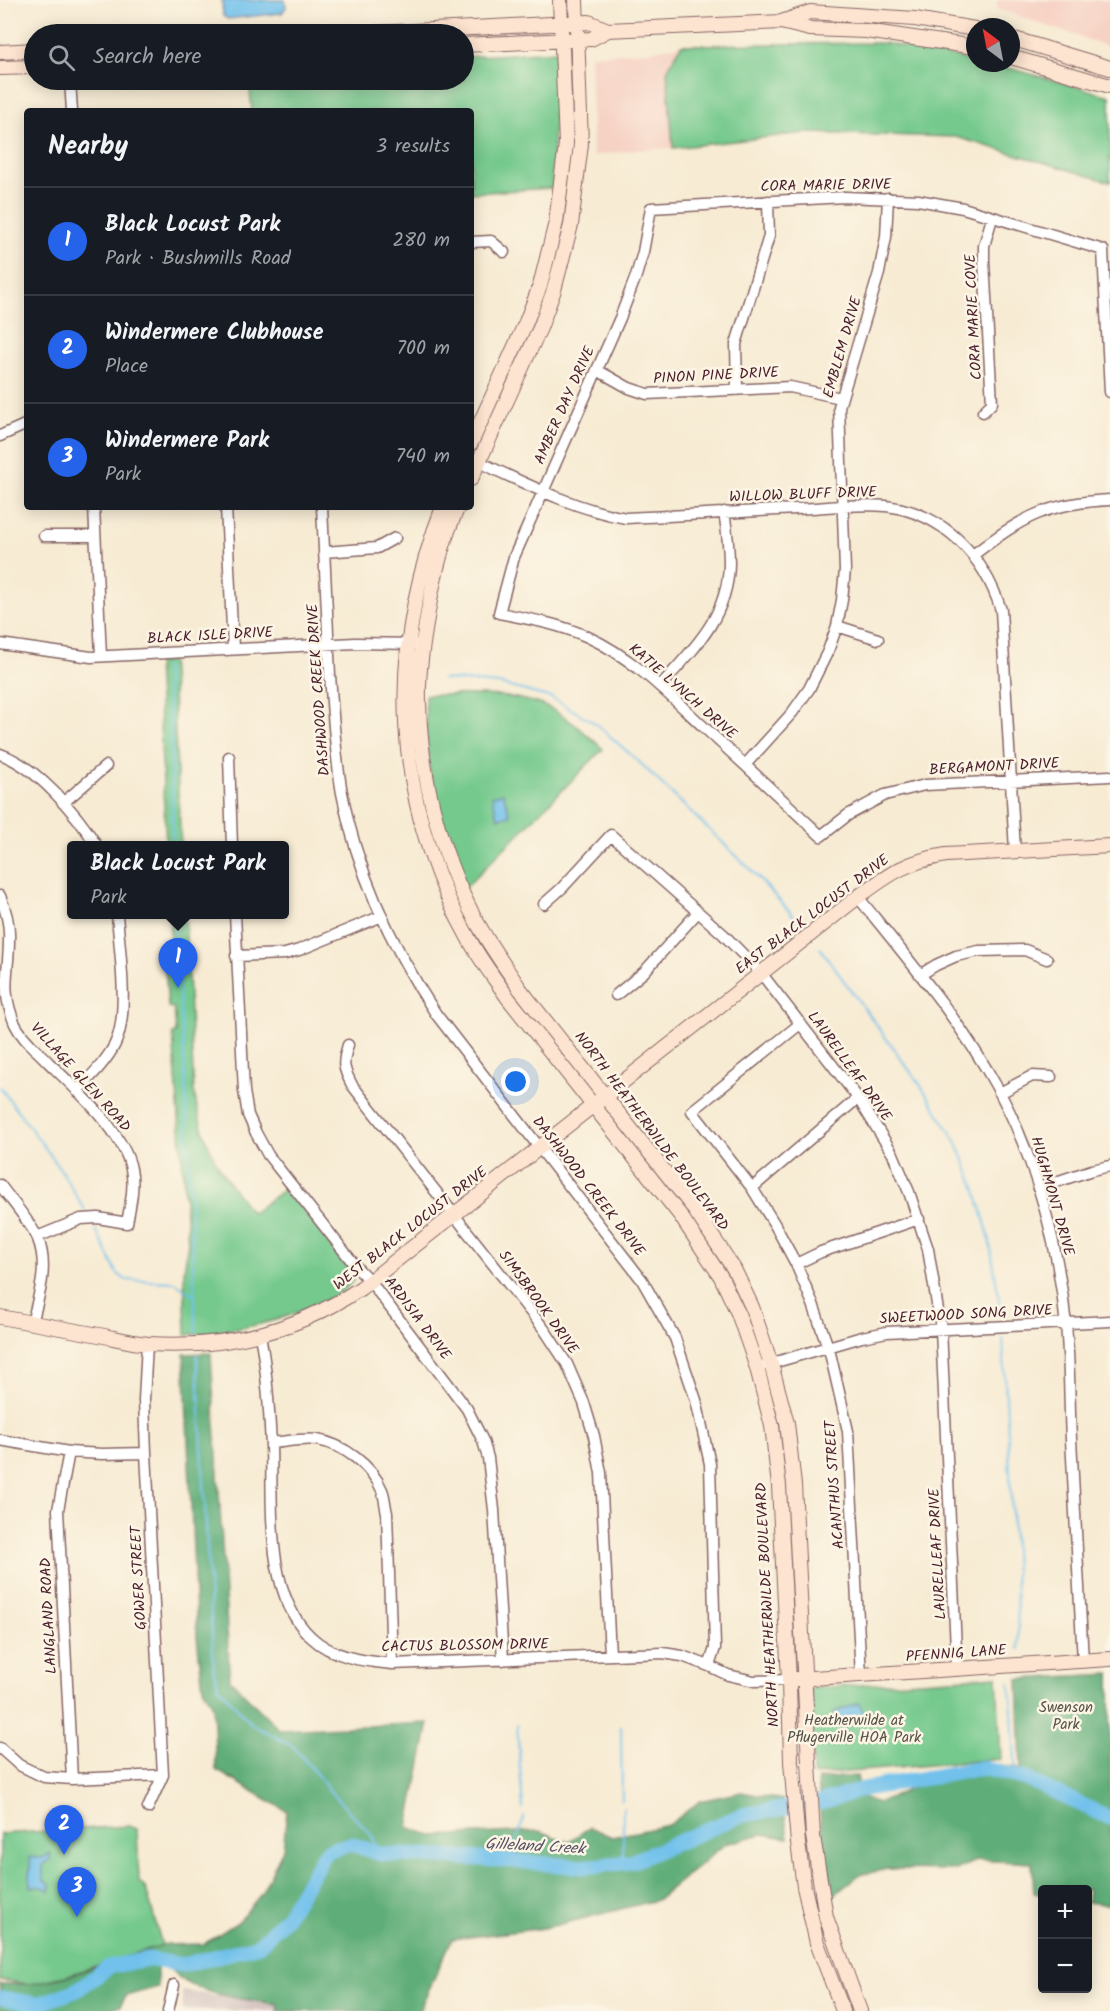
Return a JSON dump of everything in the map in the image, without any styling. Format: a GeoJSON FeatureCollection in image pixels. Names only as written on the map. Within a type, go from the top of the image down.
{"type":"FeatureCollection","features":[{"type":"Feature","properties":{"kind":"main road"},"geometry":{"type":"LineString","coordinates":[[474,436],[540,286],[556,222],[566,144],[560,0]]}},
{"type":"Feature","properties":{"kind":"main road"},"geometry":{"type":"LineString","coordinates":[[475,460],[540,328],[554,290],[571,225],[581,144],[576,0]]}},
{"type":"Feature","properties":{"kind":"main road"},"geometry":{"type":"LineString","coordinates":[[781,22],[810,12],[915,19],[966,28]]}},
{"type":"Feature","properties":{"kind":"main road"},"geometry":{"type":"LineString","coordinates":[[474,28],[589,22],[608,30]]}},
{"type":"Feature","properties":{"kind":"main road"},"geometry":{"type":"LineString","coordinates":[[474,44],[591,39],[608,30],[781,22],[810,29],[866,31],[966,45]]}},
{"type":"Feature","properties":{"kind":"main road"},"geometry":{"type":"LineString","coordinates":[[1020,41],[1110,68]]}},
{"type":"Feature","properties":{"kind":"main road"},"geometry":{"type":"LineString","coordinates":[[0,52],[24,51]]}},
{"type":"Feature","properties":{"kind":"main road"},"geometry":{"type":"LineString","coordinates":[[1020,60],[1110,86]]}},
{"type":"Feature","properties":{"kind":"main road"},"geometry":{"type":"LineString","coordinates":[[0,68],[24,67]]}},
{"type":"Feature","properties":{"kind":"main road"},"geometry":{"type":"LineString","coordinates":[[566,128],[576,144],[581,144]]}},
{"type":"Feature","properties":{"kind":"main road","name":"NORTH HEATHERWILDE BOULEVARD"},"geometry":{"type":"LineString","coordinates":[[442,510],[423,564],[408,644],[404,700],[405,727],[412,775],[426,842],[445,892],[471,943],[495,979],[692,1206],[734,1269],[752,1307],[787,1423],[794,1485],[807,1760],[813,1836],[826,1917],[860,2011]]}},
{"type":"Feature","properties":{"kind":"main road","name":"NORTH HEATHERWILDE BOULEVARD"},"geometry":{"type":"LineString","coordinates":[[457,510],[437,567],[422,645],[419,700],[427,772],[440,837],[459,886],[484,935],[501,962],[680,1215],[721,1277],[738,1313],[757,1368],[772,1425],[779,1486],[791,1762],[798,1843],[804,1887],[817,1943],[843,2011]]}},
{"type":"Feature","properties":{"kind":"main road","name":"EAST BLACK LOCUST DRIVE"},"geometry":{"type":"LineString","coordinates":[[599,1100],[898,868],[946,855],[1110,846]]}},
{"type":"Feature","properties":{"kind":"main road","name":"WEST BLACK LOCUST DRIVE"},"geometry":{"type":"LineString","coordinates":[[0,1317],[147,1344],[188,1344],[260,1335],[298,1323],[338,1304],[370,1281],[599,1100]]}},
{"type":"Feature","properties":{"kind":"main road","name":"PFENNIG LANE"},"geometry":{"type":"LineString","coordinates":[[789,1680],[1110,1659]]}},
{"type":"Feature","properties":{"kind":"main road"},"geometry":{"type":"LineString","coordinates":[[817,1943],[837,1949]]}},
{"type":"Feature","properties":{"kind":"street"},"geometry":{"type":"LineString","coordinates":[[71,90],[72,108]]}},
{"type":"Feature","properties":{"kind":"street","name":"CORA MARIE DRIVE"},"geometry":{"type":"LineString","coordinates":[[651,208],[845,197],[918,200],[949,205],[1103,250],[1110,392]]}},
{"type":"Feature","properties":{"kind":"street","name":"EMBLEM DRIVE"},"geometry":{"type":"LineString","coordinates":[[745,765],[805,695],[828,651],[837,626],[845,570],[839,432],[841,398],[879,273],[886,237],[888,198]]}},
{"type":"Feature","properties":{"kind":"street"},"geometry":{"type":"LineString","coordinates":[[737,390],[736,344],[769,236],[768,201]]}},
{"type":"Feature","properties":{"kind":"street","name":"AMBER DAY DRIVE"},"geometry":{"type":"LineString","coordinates":[[499,613],[514,556],[620,318],[636,276],[651,208]]}},
{"type":"Feature","properties":{"kind":"street","name":"CORA MARIE COVE"},"geometry":{"type":"LineString","coordinates":[[983,412],[992,403],[984,246],[992,218]]}},
{"type":"Feature","properties":{"kind":"street"},"geometry":{"type":"LineString","coordinates":[[474,242],[491,241],[504,252]]}},
{"type":"Feature","properties":{"kind":"street","name":"PINON PINE DRIVE"},"geometry":{"type":"LineString","coordinates":[[597,370],[629,388],[647,394],[790,387],[841,398]]}},
{"type":"Feature","properties":{"kind":"street"},"geometry":{"type":"LineString","coordinates":[[0,436],[24,425]]}},
{"type":"Feature","properties":{"kind":"street","name":"WILLOW BLUFF DRIVE"},"geometry":{"type":"LineString","coordinates":[[475,460],[601,513],[626,518],[843,506],[886,506],[910,511],[951,532],[974,555],[988,578],[1001,610],[1015,850]]}},
{"type":"Feature","properties":{"kind":"street"},"geometry":{"type":"LineString","coordinates":[[974,555],[1002,533],[1030,516],[1056,506],[1110,500]]}},
{"type":"Feature","properties":{"kind":"street"},"geometry":{"type":"LineString","coordinates":[[94,510],[101,656]]}},
{"type":"Feature","properties":{"kind":"street"},"geometry":{"type":"LineString","coordinates":[[226,510],[233,648]]}},
{"type":"Feature","properties":{"kind":"street","name":"DASHWOOD CREEK DRIVE"},"geometry":{"type":"LineString","coordinates":[[322,510],[335,747],[343,795],[356,848],[382,916],[412,977],[436,1014],[642,1280],[675,1338],[702,1422],[710,1464],[715,1648],[709,1666]]}},
{"type":"Feature","properties":{"kind":"street"},"geometry":{"type":"LineString","coordinates":[[660,686],[708,632],[718,611],[726,589],[729,566],[724,513]]}},
{"type":"Feature","properties":{"kind":"street"},"geometry":{"type":"LineString","coordinates":[[44,536],[95,536]]}},
{"type":"Feature","properties":{"kind":"street"},"geometry":{"type":"LineString","coordinates":[[324,552],[377,548],[395,538]]}},
{"type":"Feature","properties":{"kind":"street","name":"KATIE LYNCH DRIVE"},"geometry":{"type":"LineString","coordinates":[[499,613],[545,621],[588,637],[628,660],[660,686],[821,836]]}},
{"type":"Feature","properties":{"kind":"street"},"geometry":{"type":"LineString","coordinates":[[837,626],[878,639]]}},
{"type":"Feature","properties":{"kind":"street","name":"BLACK ISLE DRIVE"},"geometry":{"type":"LineString","coordinates":[[0,644],[68,655],[101,656],[328,644],[422,645]]}},
{"type":"Feature","properties":{"kind":"street"},"geometry":{"type":"LineString","coordinates":[[0,754],[20,762],[36,774],[94,841]]}},
{"type":"Feature","properties":{"kind":"street"},"geometry":{"type":"LineString","coordinates":[[229,757],[231,841]]}},
{"type":"Feature","properties":{"kind":"street"},"geometry":{"type":"LineString","coordinates":[[63,803],[106,766]]}},
{"type":"Feature","properties":{"kind":"street","name":"BERGAMONT DRIVE"},"geometry":{"type":"LineString","coordinates":[[821,836],[848,815],[885,795],[926,785],[1110,776]]}},
{"type":"Feature","properties":{"kind":"street","name":"LAURELLEAF DRIVE"},"geometry":{"type":"LineString","coordinates":[[544,904],[562,888],[610,835],[723,934],[761,973],[858,1098],[893,1154],[919,1219],[932,1266],[941,1329],[957,1670]]}},
{"type":"Feature","properties":{"kind":"street","name":"VILLAGE GLEN ROAD"},"geometry":{"type":"LineString","coordinates":[[0,896],[7,910],[10,941],[2,998],[15,1026],[77,1090],[115,1134],[131,1169],[132,1196],[127,1223],[98,1218],[81,1220],[37,1238]]}},
{"type":"Feature","properties":{"kind":"street","name":"HUGHMONT DRIVE"},"geometry":{"type":"LineString","coordinates":[[858,897],[963,1032],[1000,1093],[1019,1133],[1038,1188],[1059,1268],[1066,1323],[1083,1661]]}},
{"type":"Feature","properties":{"kind":"street"},"geometry":{"type":"LineString","coordinates":[[616,995],[644,972],[698,912]]}},
{"type":"Feature","properties":{"kind":"street"},"geometry":{"type":"LineString","coordinates":[[236,956],[285,954],[382,916]]}},
{"type":"Feature","properties":{"kind":"street"},"geometry":{"type":"LineString","coordinates":[[77,1090],[102,1066],[116,1043],[121,1026],[123,1002],[117,919]]}},
{"type":"Feature","properties":{"kind":"street","name":"ARDISIA DRIVE"},"geometry":{"type":"LineString","coordinates":[[234,919],[244,1091],[248,1115],[256,1133],[268,1155],[370,1281],[467,1409],[483,1441],[488,1458],[494,1510],[503,1660]]}},
{"type":"Feature","properties":{"kind":"street"},"geometry":{"type":"LineString","coordinates":[[920,975],[936,964],[980,951],[1025,950],[1047,959]]}},
{"type":"Feature","properties":{"kind":"street","name":"ACANTHUS STREET"},"geometry":{"type":"LineString","coordinates":[[800,1024],[692,1111],[752,1188],[796,1264],[828,1347],[848,1431],[861,1676]]}},
{"type":"Feature","properties":{"kind":"street","name":"SIMSBROOK DRIVE"},"geometry":{"type":"LineString","coordinates":[[348,1045],[343,1061],[344,1070],[352,1085],[544,1329],[567,1364],[584,1403],[594,1436],[601,1473],[610,1655]]}},
{"type":"Feature","properties":{"kind":"street"},"geometry":{"type":"LineString","coordinates":[[1000,1093],[1032,1076],[1051,1077]]}},
{"type":"Feature","properties":{"kind":"street"},"geometry":{"type":"LineString","coordinates":[[752,1188],[858,1098]]}},
{"type":"Feature","properties":{"kind":"street"},"geometry":{"type":"LineString","coordinates":[[1038,1188],[1110,1166]]}},
{"type":"Feature","properties":{"kind":"street"},"geometry":{"type":"LineString","coordinates":[[0,1185],[37,1238],[43,1268],[32,1323]]}},
{"type":"Feature","properties":{"kind":"street"},"geometry":{"type":"LineString","coordinates":[[796,1264],[821,1252],[919,1219]]}},
{"type":"Feature","properties":{"kind":"street","name":"SWEETWOOD SONG DRIVE"},"geometry":{"type":"LineString","coordinates":[[757,1368],[886,1332],[1110,1321]]}},
{"type":"Feature","properties":{"kind":"street","name":"CACTUS BLOSSOM DRIVE"},"geometry":{"type":"LineString","coordinates":[[260,1335],[267,1373],[275,1561],[285,1599],[312,1638],[334,1652],[360,1661],[392,1664],[663,1653],[754,1682],[789,1680]]}},
{"type":"Feature","properties":{"kind":"street","name":"GOWER STREET"},"geometry":{"type":"LineString","coordinates":[[147,1344],[144,1400],[163,1775],[148,1808]]}},
{"type":"Feature","properties":{"kind":"street"},"geometry":{"type":"LineString","coordinates":[[0,1440],[69,1452],[146,1453]]}},
{"type":"Feature","properties":{"kind":"street"},"geometry":{"type":"LineString","coordinates":[[271,1443],[317,1440],[336,1447],[353,1455],[368,1469],[382,1490],[387,1513],[392,1664]]}},
{"type":"Feature","properties":{"kind":"street","name":"LANGLAND ROAD"},"geometry":{"type":"LineString","coordinates":[[69,1452],[58,1510],[72,1779]]}},
{"type":"Feature","properties":{"kind":"street"},"geometry":{"type":"LineString","coordinates":[[0,1748],[19,1765],[44,1777],[72,1779],[163,1775]]}},
{"type":"Feature","properties":{"kind":"street"},"geometry":{"type":"LineString","coordinates":[[168,2011],[174,1985]]}},
{"type":"Feature","properties":{"kind":"shaded area"},"geometry":{"type":"Polygon","coordinates":[[[997,0],[1110,0],[1110,47],[997,9],[997,0]]]}},
{"type":"Feature","properties":{"kind":"shaded area"},"geometry":{"type":"Polygon","coordinates":[[[681,45],[667,71],[673,148],[593,156],[590,55],[649,51],[681,45]]]}},
{"type":"Feature","properties":{"kind":"shaded area"},"geometry":{"type":"Polygon","coordinates":[[[182,1991],[278,2004],[278,2011],[183,2011],[182,1991]]]}},
{"type":"Feature","properties":{"kind":"green space"},"geometry":{"type":"Polygon","coordinates":[[[885,43],[966,59],[966,72],[1020,71],[1110,96],[1110,182],[956,137],[805,133],[673,148],[667,71],[681,45],[885,43]]]}},
{"type":"Feature","properties":{"kind":"green space"},"geometry":{"type":"Polygon","coordinates":[[[556,51],[552,188],[474,193],[474,108],[252,108],[250,90],[474,90],[474,56],[556,51]]]}},
{"type":"Feature","properties":{"kind":"green space"},"geometry":{"type":"Polygon","coordinates":[[[171,661],[181,841],[166,841],[157,662],[171,661]]]}},
{"type":"Feature","properties":{"kind":"green space"},"geometry":{"type":"Polygon","coordinates":[[[425,695],[497,696],[540,704],[565,717],[603,749],[465,888],[443,825],[433,787],[428,753],[425,695]]]}},
{"type":"Feature","properties":{"kind":"green space"},"geometry":{"type":"Polygon","coordinates":[[[169,919],[185,919],[194,1091],[207,1142],[221,1170],[252,1213],[286,1188],[355,1277],[338,1293],[292,1315],[258,1325],[186,1335],[184,1272],[188,1242],[173,1034],[176,1033],[174,1008],[168,1007],[165,968],[172,964],[169,919]]]}},
{"type":"Feature","properties":{"kind":"green space"},"geometry":{"type":"Polygon","coordinates":[[[211,1353],[230,1680],[280,1730],[429,1723],[408,1827],[433,1836],[539,1831],[568,1842],[590,1827],[612,1837],[669,1825],[700,1801],[741,1792],[783,1800],[788,1838],[762,1834],[725,1844],[657,1900],[545,1928],[452,1939],[419,2011],[278,2011],[278,2004],[222,1995],[193,1986],[172,1971],[166,1959],[156,1958],[158,1987],[126,1996],[120,2006],[101,2011],[0,2011],[0,1984],[30,1984],[65,1977],[162,1945],[204,1944],[238,1922],[261,1894],[283,1849],[287,1811],[216,1770],[213,1706],[203,1688],[197,1637],[184,1354],[211,1353]]]}},
{"type":"Feature","properties":{"kind":"green space","name":"Swenson Park"},"geometry":{"type":"Polygon","coordinates":[[[1110,1674],[1110,1905],[1092,1903],[1092,1885],[1038,1885],[1038,1894],[1034,1893],[1032,1863],[977,1860],[956,1870],[888,1869],[859,1875],[833,1896],[822,1841],[818,1779],[857,1776],[861,1797],[879,1803],[949,1771],[993,1765],[1021,1769],[1018,1679],[1110,1674]]]}},
{"type":"Feature","properties":{"kind":"green space","name":"Heatherwilde at Pflugerville HOA Park"},"geometry":{"type":"Polygon","coordinates":[[[997,1676],[1001,1759],[813,1775],[810,1690],[813,1688],[997,1676]]]}},
{"type":"Feature","properties":{"kind":"green space"},"geometry":{"type":"Polygon","coordinates":[[[129,1826],[137,1829],[139,1882],[146,1889],[162,1945],[65,1976],[30,1984],[0,1980],[0,1834],[129,1826]]]}},
{"type":"Feature","properties":{"kind":"water"},"geometry":{"type":"Polygon","coordinates":[[[222,0],[285,0],[286,7],[282,13],[228,19],[223,16],[222,0]]]}},
{"type":"Feature","properties":{"kind":"water"},"geometry":{"type":"Polygon","coordinates":[[[503,793],[510,815],[498,818],[492,796],[503,793]]]}},
{"type":"Feature","properties":{"kind":"water"},"geometry":{"type":"Polygon","coordinates":[[[859,1703],[866,1719],[839,1729],[833,1713],[859,1703]]]}},
{"type":"Feature","properties":{"kind":"water"},"geometry":{"type":"Polygon","coordinates":[[[50,1853],[50,1860],[43,1865],[43,1879],[50,1884],[50,1891],[43,1887],[30,1887],[30,1857],[43,1858],[50,1853]]]}},
{"type":"Feature","properties":{"kind":"waterway"},"geometry":{"type":"LineString","coordinates":[[165,667],[171,739],[173,841]]}},
{"type":"Feature","properties":{"kind":"waterway"},"geometry":{"type":"LineString","coordinates":[[442,679],[499,684],[552,698],[595,723],[750,869],[801,924]]}},
{"type":"Feature","properties":{"kind":"waterway"},"geometry":{"type":"LineString","coordinates":[[175,919],[185,1075],[196,1332]]}},
{"type":"Feature","properties":{"kind":"waterway"},"geometry":{"type":"LineString","coordinates":[[820,948],[921,1086],[956,1141],[975,1187],[989,1237],[1001,1312]]}},
{"type":"Feature","properties":{"kind":"waterway"},"geometry":{"type":"LineString","coordinates":[[0,1087],[57,1164],[85,1210]]}},
{"type":"Feature","properties":{"kind":"waterway"},"geometry":{"type":"LineString","coordinates":[[96,1230],[117,1273],[126,1280],[175,1282],[193,1295]]}},
{"type":"Feature","properties":{"kind":"waterway"},"geometry":{"type":"LineString","coordinates":[[1003,1339],[1019,1649]]}},
{"type":"Feature","properties":{"kind":"waterway"},"geometry":{"type":"LineString","coordinates":[[197,1355],[214,1673],[219,1687],[251,1724],[294,1747],[335,1797],[370,1833],[380,1854]]}},
{"type":"Feature","properties":{"kind":"waterway"},"geometry":{"type":"LineString","coordinates":[[1010,1682],[1016,1776]]}},
{"type":"Feature","properties":{"kind":"waterway"},"geometry":{"type":"LineString","coordinates":[[517,1724],[523,1809]]}},
{"type":"Feature","properties":{"kind":"waterway"},"geometry":{"type":"LineString","coordinates":[[621,1726],[622,1800]]}},
{"type":"Feature","properties":{"kind":"waterway","name":"Gilleland Creek"},"geometry":{"type":"LineString","coordinates":[[0,1998],[38,2004],[75,1991],[109,1967],[147,1959],[184,1965],[259,1945],[287,1916],[326,1851],[351,1844],[380,1854],[583,1867],[631,1862],[742,1815],[819,1803],[864,1789],[982,1768],[1026,1779],[1110,1818]]}},
{"type":"Feature","properties":{"kind":"waterway"},"geometry":{"type":"LineString","coordinates":[[623,1808],[623,1863]]}},
{"type":"Feature","properties":{"kind":"waterway"},"geometry":{"type":"LineString","coordinates":[[511,1861],[524,1817]]}},
{"type":"Feature","properties":{"kind":"place","name":"Black Locust Park"},"geometry":{"type":"Point","coordinates":[178,988]}},
{"type":"Feature","properties":{"kind":"place","name":"Windermere Clubhouse"},"geometry":{"type":"Point","coordinates":[64,1855]}},
{"type":"Feature","properties":{"kind":"place","name":"Windermere Park"},"geometry":{"type":"Point","coordinates":[77,1917]}}]}
